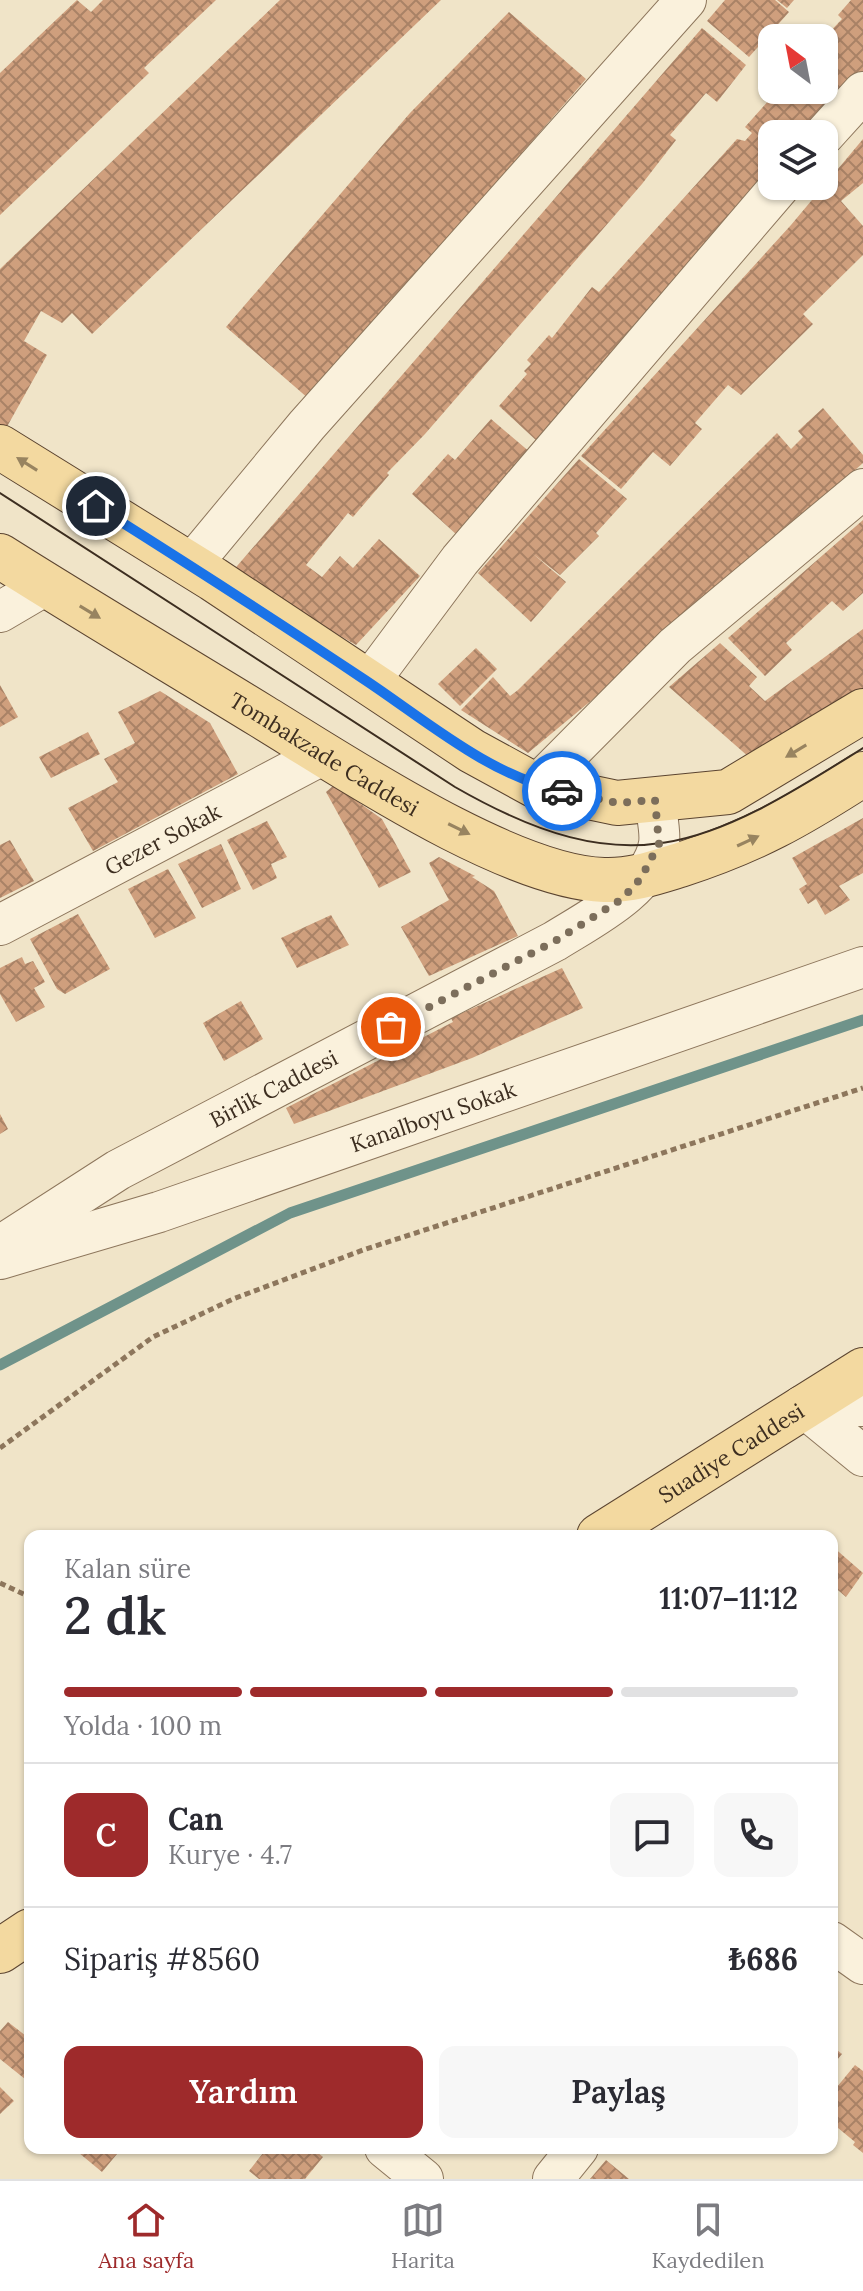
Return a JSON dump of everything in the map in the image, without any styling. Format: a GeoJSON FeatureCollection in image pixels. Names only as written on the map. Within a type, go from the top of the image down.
{"type":"FeatureCollection","features":[{"type":"Feature","properties":{"kind":"main road"},"geometry":{"type":"LineString","coordinates":[[0,447],[191,565],[472,751],[536,786],[617,803],[728,792],[863,711]]}},
{"type":"Feature","properties":{"kind":"main road","name":"Tombakzade Caddesi"},"geometry":{"type":"LineString","coordinates":[[0,556],[324,754],[432,816],[539,867],[602,880],[658,872]]}},
{"type":"Feature","properties":{"kind":"main road","name":"Birlik Caddesi"},"geometry":{"type":"LineString","coordinates":[[658,872],[740,845],[793,819],[863,774]]}},
{"type":"Feature","properties":{"kind":"main road","name":"Suadiye Caddesi"},"geometry":{"type":"LineString","coordinates":[[608,1530],[863,1370]]}},
{"type":"Feature","properties":{"kind":"main road"},"geometry":{"type":"LineString","coordinates":[[0,1951],[24,1935]]}},
{"type":"Feature","properties":{"kind":"street"},"geometry":{"type":"LineString","coordinates":[[191,565],[307,425],[686,0]]}},
{"type":"Feature","properties":{"kind":"street"},"geometry":{"type":"LineString","coordinates":[[838,120],[863,92]]}},
{"type":"Feature","properties":{"kind":"street"},"geometry":{"type":"LineString","coordinates":[[369,682],[460,560],[768,200]]}},
{"type":"Feature","properties":{"kind":"street"},"geometry":{"type":"LineString","coordinates":[[536,786],[675,646],[863,489]]}},
{"type":"Feature","properties":{"kind":"street"},"geometry":{"type":"LineString","coordinates":[[0,612],[46,585]]}},
{"type":"Feature","properties":{"kind":"street","name":"Gezer Sokak"},"geometry":{"type":"LineString","coordinates":[[0,925],[324,754]]}},
{"type":"Feature","properties":{"kind":"street","name":"Birlik Caddesi"},"geometry":{"type":"LineString","coordinates":[[0,1246],[118,1170],[555,941],[622,899],[658,872],[655,800]]}},
{"type":"Feature","properties":{"kind":"street","name":"Kanalboyu Sokak"},"geometry":{"type":"LineString","coordinates":[[0,1259],[159,1212],[863,967]]}},
{"type":"Feature","properties":{"kind":"street"},"geometry":{"type":"LineString","coordinates":[[802,1406],[863,1406]]}},
{"type":"Feature","properties":{"kind":"street"},"geometry":{"type":"LineString","coordinates":[[802,1406],[863,1456]]}},
{"type":"Feature","properties":{"kind":"street"},"geometry":{"type":"LineString","coordinates":[[838,1946],[863,1964]]}},
{"type":"Feature","properties":{"kind":"street"},"geometry":{"type":"LineString","coordinates":[[392,2154],[423,2179]]}},
{"type":"Feature","properties":{"kind":"street"},"geometry":{"type":"LineString","coordinates":[[553,2179],[573,2154]]}},
{"type":"Feature","properties":{"kind":"path"},"geometry":{"type":"LineString","coordinates":[[0,1448],[153,1337],[233,1299],[423,1230],[863,1088]]}},
{"type":"Feature","properties":{"kind":"path"},"geometry":{"type":"LineString","coordinates":[[0,1583],[24,1594]]}},
{"type":"Feature","properties":{"kind":"building"},"geometry":{"type":"Polygon","coordinates":[[[77,0],[91,12],[103,0],[216,0],[144,68],[149,73],[0,215],[0,73],[77,0]]]}},
{"type":"Feature","properties":{"kind":"building"},"geometry":{"type":"Polygon","coordinates":[[[280,0],[441,0],[92,334],[72,313],[62,323],[41,311],[24,341],[47,355],[4,432],[0,430],[0,269],[280,0]]]}},
{"type":"Feature","properties":{"kind":"building"},"geometry":{"type":"Polygon","coordinates":[[[725,0],[775,0],[789,12],[778,24],[758,24],[758,47],[749,57],[707,21],[725,0]]]}},
{"type":"Feature","properties":{"kind":"building"},"geometry":{"type":"Polygon","coordinates":[[[777,0],[794,0],[787,8],[777,0]]]}},
{"type":"Feature","properties":{"kind":"building"},"geometry":{"type":"Polygon","coordinates":[[[851,0],[863,0],[863,78],[838,103],[837,24],[842,19],[838,15],[851,0]]]}},
{"type":"Feature","properties":{"kind":"building"},"geometry":{"type":"Polygon","coordinates":[[[509,12],[586,79],[309,399],[226,327],[410,113],[509,12]]]}},
{"type":"Feature","properties":{"kind":"building"},"geometry":{"type":"Polygon","coordinates":[[[702,28],[746,65],[717,102],[706,93],[670,135],[676,140],[642,184],[425,434],[387,473],[389,475],[353,517],[348,513],[306,565],[322,577],[340,556],[353,568],[379,539],[420,576],[356,645],[231,573],[702,28]]]}},
{"type":"Feature","properties":{"kind":"building"},"geometry":{"type":"Polygon","coordinates":[[[766,104],[837,104],[820,120],[758,120],[758,198],[539,443],[499,406],[527,374],[524,371],[531,364],[527,360],[549,335],[552,338],[592,287],[599,292],[737,139],[745,141],[752,133],[745,127],[766,104]]]}},
{"type":"Feature","properties":{"kind":"building"},"geometry":{"type":"Polygon","coordinates":[[[863,139],[863,183],[841,201],[863,226],[863,255],[803,314],[813,324],[741,395],[728,385],[695,423],[702,429],[670,466],[653,452],[621,489],[581,456],[812,200],[838,200],[838,169],[863,139]]]}},
{"type":"Feature","properties":{"kind":"building"},"geometry":{"type":"Polygon","coordinates":[[[823,408],[863,455],[863,463],[639,661],[528,753],[461,710],[493,677],[510,696],[518,690],[777,433],[791,449],[803,437],[798,431],[823,408]]]}},
{"type":"Feature","properties":{"kind":"building"},"geometry":{"type":"Polygon","coordinates":[[[491,419],[531,453],[457,535],[412,494],[448,454],[455,460],[491,419]]]}},
{"type":"Feature","properties":{"kind":"building"},"geometry":{"type":"Polygon","coordinates":[[[579,459],[627,499],[596,533],[599,536],[560,575],[532,553],[566,582],[531,622],[478,573],[579,459]]]}},
{"type":"Feature","properties":{"kind":"building"},"geometry":{"type":"Polygon","coordinates":[[[863,520],[863,593],[843,611],[832,601],[786,643],[792,650],[765,676],[728,638],[863,520]]]}},
{"type":"Feature","properties":{"kind":"building"},"geometry":{"type":"Polygon","coordinates":[[[863,629],[863,689],[750,758],[669,687],[720,643],[757,677],[749,686],[765,701],[863,629]]]}},
{"type":"Feature","properties":{"kind":"building"},"geometry":{"type":"Polygon","coordinates":[[[476,648],[497,669],[460,706],[438,684],[476,648]]]}},
{"type":"Feature","properties":{"kind":"building"},"geometry":{"type":"Polygon","coordinates":[[[0,685],[18,717],[0,727],[0,685]]]}},
{"type":"Feature","properties":{"kind":"building"},"geometry":{"type":"Polygon","coordinates":[[[160,691],[210,723],[238,774],[93,851],[68,808],[118,782],[104,759],[135,743],[118,712],[160,691]]]}},
{"type":"Feature","properties":{"kind":"building"},"geometry":{"type":"Polygon","coordinates":[[[88,732],[100,754],[51,778],[39,757],[88,732]]]}},
{"type":"Feature","properties":{"kind":"building"},"geometry":{"type":"Polygon","coordinates":[[[334,785],[382,819],[411,872],[379,888],[326,792],[334,785]]]}},
{"type":"Feature","properties":{"kind":"building"},"geometry":{"type":"Polygon","coordinates":[[[863,818],[863,873],[839,886],[850,900],[825,915],[816,899],[808,904],[799,889],[807,884],[792,858],[863,818]]]}},
{"type":"Feature","properties":{"kind":"building"},"geometry":{"type":"Polygon","coordinates":[[[267,821],[287,857],[271,864],[277,878],[253,890],[227,840],[267,821]]]}},
{"type":"Feature","properties":{"kind":"building"},"geometry":{"type":"Polygon","coordinates":[[[10,840],[34,881],[0,898],[0,845],[10,840]]]}},
{"type":"Feature","properties":{"kind":"building"},"geometry":{"type":"Polygon","coordinates":[[[221,844],[241,889],[202,908],[178,864],[221,844]]]}},
{"type":"Feature","properties":{"kind":"building"},"geometry":{"type":"Polygon","coordinates":[[[439,857],[475,876],[472,877],[494,891],[518,936],[429,976],[401,927],[449,900],[429,863],[439,857]]]}},
{"type":"Feature","properties":{"kind":"building"},"geometry":{"type":"Polygon","coordinates":[[[168,869],[196,918],[155,938],[128,889],[168,869]]]}},
{"type":"Feature","properties":{"kind":"building"},"geometry":{"type":"Polygon","coordinates":[[[78,914],[110,969],[65,994],[57,989],[30,939],[78,914]]]}},
{"type":"Feature","properties":{"kind":"building"},"geometry":{"type":"Polygon","coordinates":[[[331,915],[349,945],[297,968],[281,938],[331,915]]]}},
{"type":"Feature","properties":{"kind":"building"},"geometry":{"type":"Polygon","coordinates":[[[22,957],[25,964],[33,961],[45,982],[34,988],[45,1007],[16,1022],[0,994],[0,968],[22,957]]]}},
{"type":"Feature","properties":{"kind":"building"},"geometry":{"type":"Polygon","coordinates":[[[562,968],[583,1008],[472,1058],[294,1124],[286,1108],[453,1022],[451,1018],[562,968]]]}},
{"type":"Feature","properties":{"kind":"building"},"geometry":{"type":"Polygon","coordinates":[[[241,1001],[263,1039],[224,1061],[203,1023],[241,1001]]]}},
{"type":"Feature","properties":{"kind":"building"},"geometry":{"type":"Polygon","coordinates":[[[0,1114],[8,1129],[0,1134],[0,1114]]]}},
{"type":"Feature","properties":{"kind":"building"},"geometry":{"type":"Polygon","coordinates":[[[838,1551],[863,1573],[846,1597],[838,1590],[838,1551]]]}},
{"type":"Feature","properties":{"kind":"building"},"geometry":{"type":"Polygon","coordinates":[[[8,2022],[24,2034],[24,2078],[0,2059],[0,2031],[8,2022]]]}},
{"type":"Feature","properties":{"kind":"building"},"geometry":{"type":"Polygon","coordinates":[[[855,2065],[863,2071],[863,2153],[838,2128],[838,2086],[855,2065]]]}},
{"type":"Feature","properties":{"kind":"building"},"geometry":{"type":"Polygon","coordinates":[[[0,2087],[14,2101],[0,2114],[0,2087]]]}},
{"type":"Feature","properties":{"kind":"building"},"geometry":{"type":"Polygon","coordinates":[[[80,2154],[117,2154],[102,2172],[80,2154]]]}},
{"type":"Feature","properties":{"kind":"building"},"geometry":{"type":"Polygon","coordinates":[[[262,2154],[319,2154],[323,2157],[305,2179],[259,2179],[249,2171],[262,2154]]]}},
{"type":"Feature","properties":{"kind":"building"},"geometry":{"type":"Polygon","coordinates":[[[606,2160],[629,2179],[590,2179],[606,2160]]]}},
{"type":"Feature","properties":{"kind":"waterway"},"geometry":{"type":"LineString","coordinates":[[0,1365],[290,1213],[863,1020]]}},
{"type":"Feature","properties":{"kind":"tram line"},"geometry":{"type":"LineString","coordinates":[[0,493],[455,787],[516,818],[570,837],[619,845],[665,842],[710,831],[757,810],[863,748]]}},
{"type":"Feature","properties":{"kind":"way so far"},"geometry":{"type":"LineString","coordinates":[[391,1027],[555,941],[622,899],[641,878],[659,844],[655,800],[617,803],[562,791]]}},
{"type":"Feature","properties":{"kind":"route"},"geometry":{"type":"LineString","coordinates":[[96,506],[213,579],[472,751],[536,786],[562,791]]}}]}
